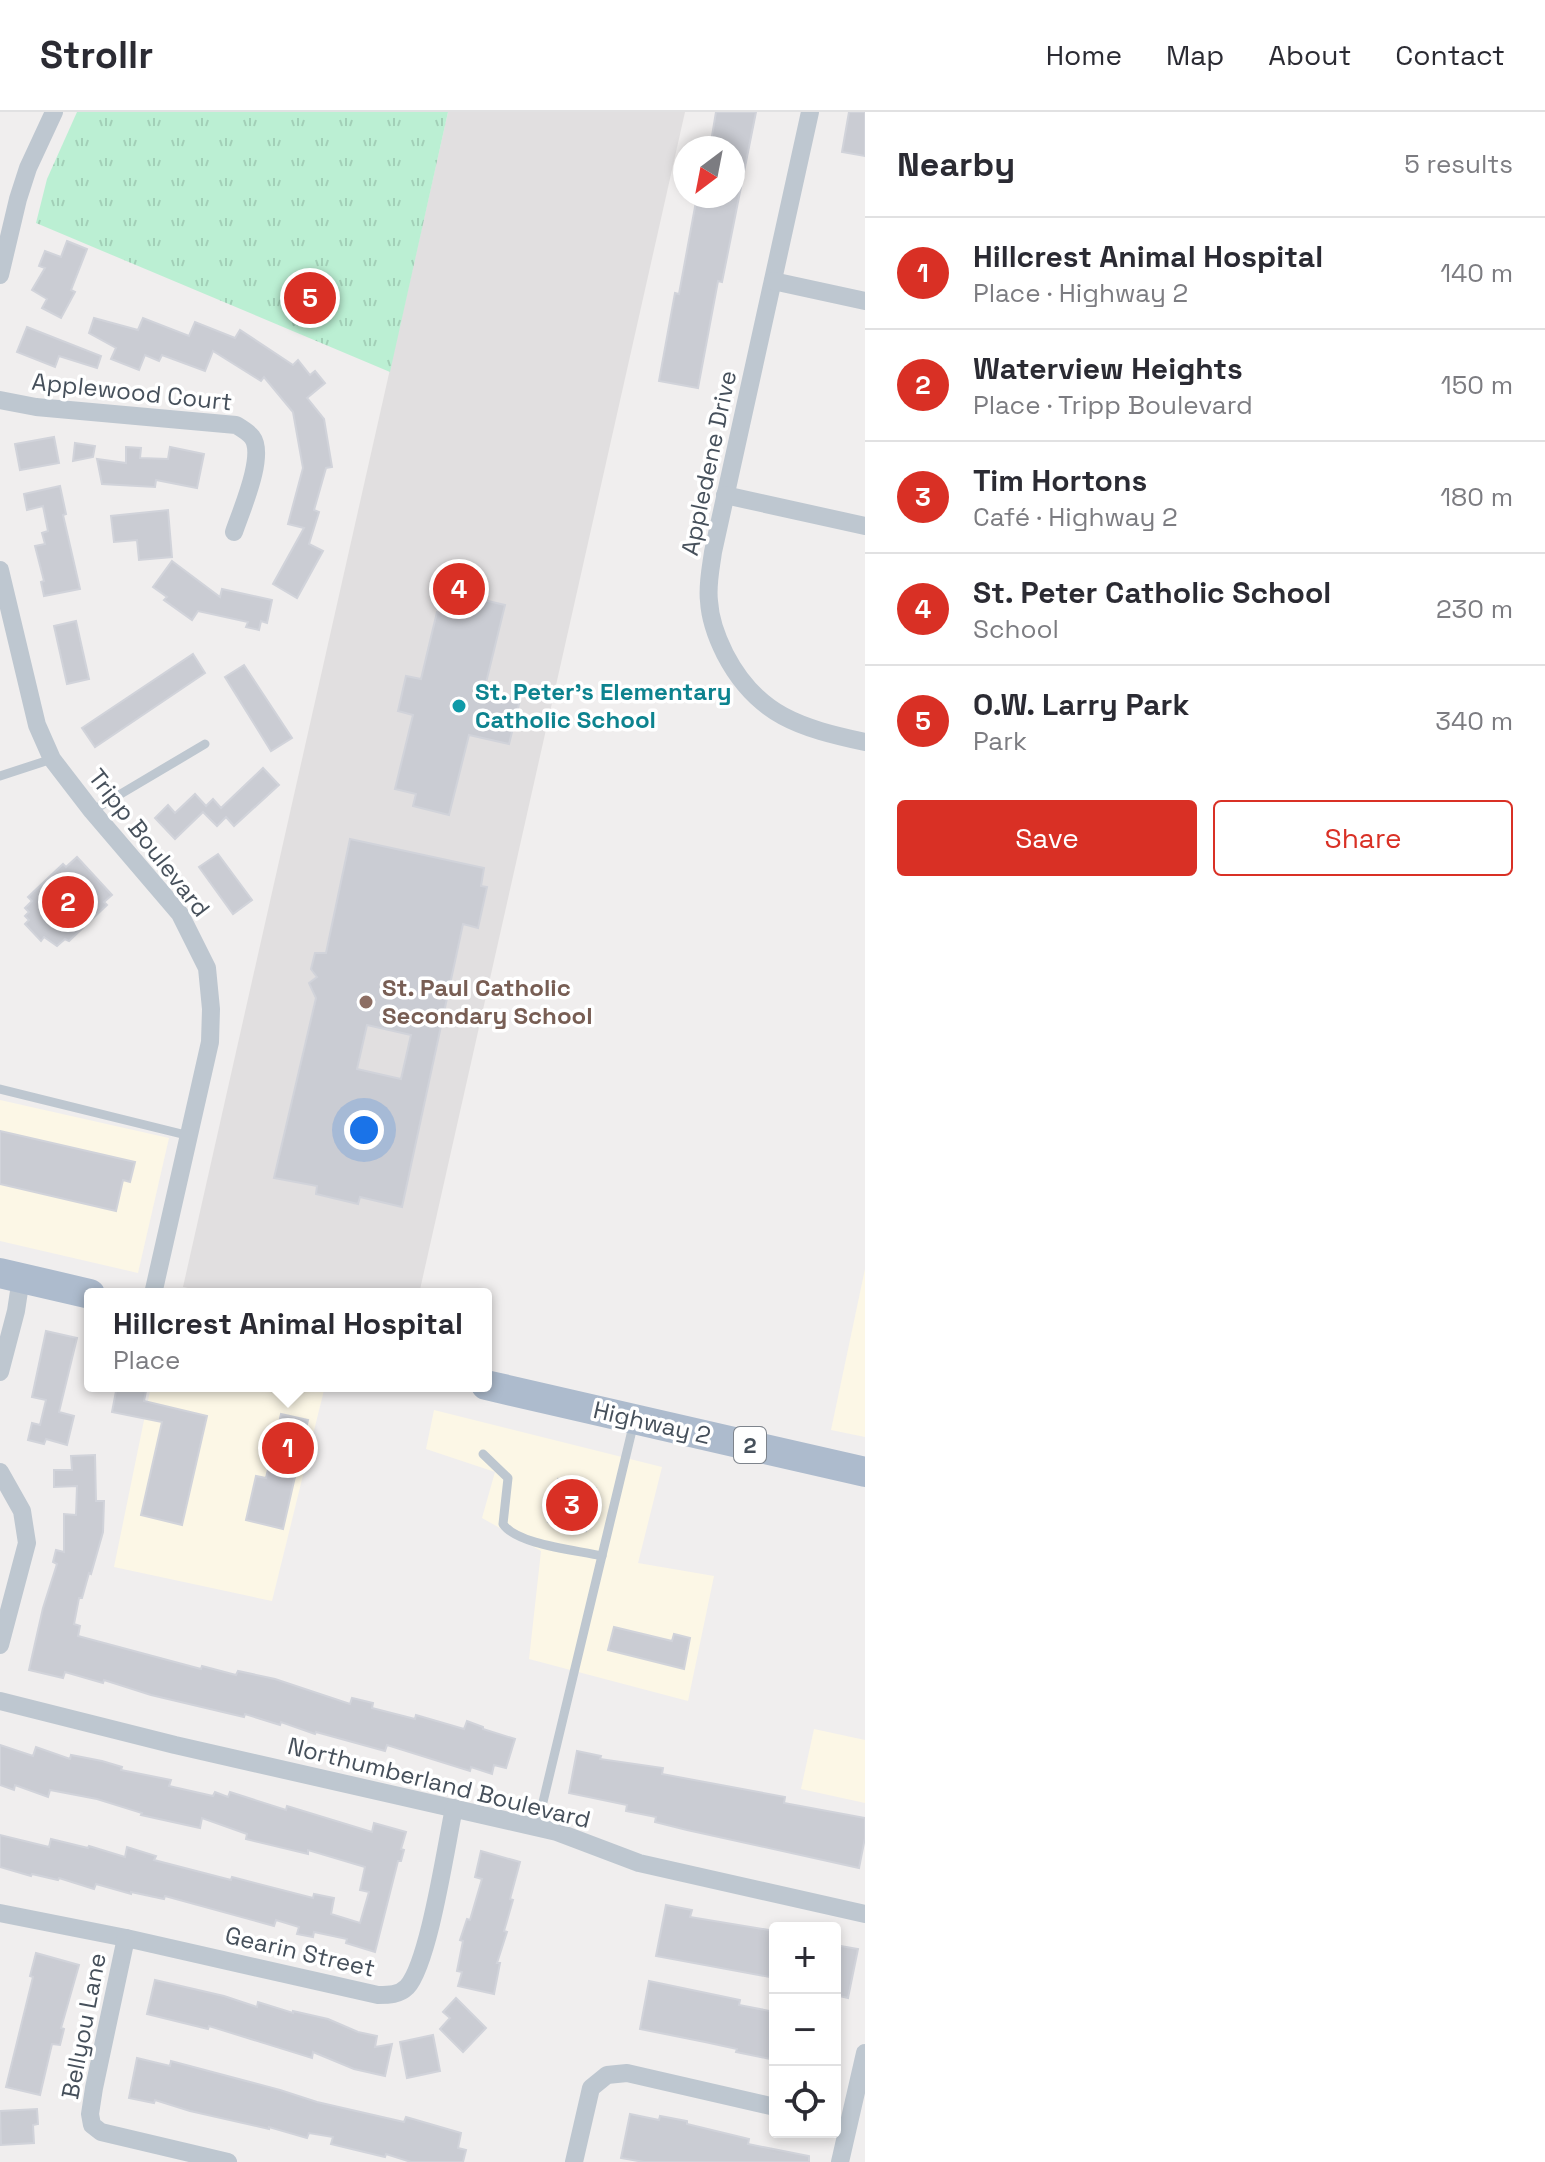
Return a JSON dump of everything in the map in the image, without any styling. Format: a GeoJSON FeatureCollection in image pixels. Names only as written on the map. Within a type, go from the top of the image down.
{"type":"FeatureCollection","features":[{"type":"Feature","properties":{"kind":"main road"},"geometry":{"type":"LineString","coordinates":[[10,1276],[84,1293]]}},
{"type":"Feature","properties":{"kind":"main road","name":"Highway 2"},"geometry":{"type":"LineString","coordinates":[[492,1386],[865,1472]]}},
{"type":"Feature","properties":{"kind":"street"},"geometry":{"type":"LineString","coordinates":[[0,275],[9,197],[28,168],[54,112]]}},
{"type":"Feature","properties":{"kind":"street","name":"Appledene Drive"},"geometry":{"type":"LineString","coordinates":[[810,112],[713,552],[709,601],[717,639],[736,675],[763,705],[798,725],[865,742]]}},
{"type":"Feature","properties":{"kind":"street"},"geometry":{"type":"LineString","coordinates":[[773,281],[865,301]]}},
{"type":"Feature","properties":{"kind":"street","name":"Applewood Court"},"geometry":{"type":"LineString","coordinates":[[0,400],[36,407],[236,425],[252,436],[256,447],[254,471],[234,532]]}},
{"type":"Feature","properties":{"kind":"street"},"geometry":{"type":"LineString","coordinates":[[725,495],[865,526]]}},
{"type":"Feature","properties":{"kind":"street","name":"Tripp Boulevard"},"geometry":{"type":"LineString","coordinates":[[0,570],[37,725],[52,759],[180,914],[207,968],[210,1042],[154,1288]]}},
{"type":"Feature","properties":{"kind":"street"},"geometry":{"type":"LineString","coordinates":[[0,1372],[16,1311],[10,1276]]}},
{"type":"Feature","properties":{"kind":"street"},"geometry":{"type":"LineString","coordinates":[[0,1472],[22,1511],[27,1543],[0,1645]]}},
{"type":"Feature","properties":{"kind":"street","name":"Northumberland Boulevard"},"geometry":{"type":"LineString","coordinates":[[0,1701],[537,1827],[567,1835],[639,1863],[865,1914]]}},
{"type":"Feature","properties":{"kind":"street","name":"Gearin Street"},"geometry":{"type":"LineString","coordinates":[[0,1913],[378,1995],[393,1995],[406,1988],[423,1958],[454,1808]]}},
{"type":"Feature","properties":{"kind":"street","name":"Bellyou Lane"},"geometry":{"type":"LineString","coordinates":[[126,1938],[94,2088],[90,2114],[92,2125],[101,2132],[228,2162]]}},
{"type":"Feature","properties":{"kind":"street"},"geometry":{"type":"LineString","coordinates":[[840,2162],[842,2122],[865,2053]]}},
{"type":"Feature","properties":{"kind":"street"},"geometry":{"type":"LineString","coordinates":[[574,2162],[591,2088],[607,2075],[627,2073],[769,2106]]}},
{"type":"Feature","properties":{"kind":"lane"},"geometry":{"type":"LineString","coordinates":[[92,811],[205,744]]}},
{"type":"Feature","properties":{"kind":"lane"},"geometry":{"type":"LineString","coordinates":[[0,776],[52,759]]}},
{"type":"Feature","properties":{"kind":"lane"},"geometry":{"type":"LineString","coordinates":[[0,1089],[190,1136]]}},
{"type":"Feature","properties":{"kind":"lane"},"geometry":{"type":"LineString","coordinates":[[537,1827],[634,1419]]}},
{"type":"Feature","properties":{"kind":"lane"},"geometry":{"type":"LineString","coordinates":[[483,1454],[508,1478],[503,1524],[506,1529],[528,1539],[602,1556]]}},
{"type":"Feature","properties":{"kind":"shaded area"},"geometry":{"type":"Polygon","coordinates":[[[448,112],[685,112],[680,136],[673,136],[673,165],[420,1288],[183,1287],[448,112]]]}},
{"type":"Feature","properties":{"kind":"shaded area"},"geometry":{"type":"Polygon","coordinates":[[[0,1100],[169,1138],[138,1273],[0,1241],[0,1100]]]}},
{"type":"Feature","properties":{"kind":"shaded area"},"geometry":{"type":"Polygon","coordinates":[[[865,1269],[865,1437],[831,1430],[865,1269]]]}},
{"type":"Feature","properties":{"kind":"shaded area"},"geometry":{"type":"Polygon","coordinates":[[[150,1392],[324,1392],[272,1601],[114,1567],[150,1392]]]}},
{"type":"Feature","properties":{"kind":"shaded area"},"geometry":{"type":"Polygon","coordinates":[[[434,1410],[662,1467],[638,1563],[714,1576],[688,1701],[529,1659],[541,1551],[482,1518],[495,1472],[426,1449],[434,1410]]]}},
{"type":"Feature","properties":{"kind":"shaded area"},"geometry":{"type":"Polygon","coordinates":[[[814,1729],[865,1740],[865,1803],[801,1789],[814,1729]]]}},
{"type":"Feature","properties":{"kind":"green space"},"geometry":{"type":"Polygon","coordinates":[[[77,112],[448,112],[390,372],[36,223],[47,179],[77,112]]]}},
{"type":"Feature","properties":{"kind":"building"},"geometry":{"type":"Polygon","coordinates":[[[716,112],[756,112],[745,167],[745,136],[712,136],[716,112]]]}},
{"type":"Feature","properties":{"kind":"building"},"geometry":{"type":"Polygon","coordinates":[[[849,112],[865,112],[865,156],[842,152],[849,112]]]}},
{"type":"Feature","properties":{"kind":"building"},"geometry":{"type":"Polygon","coordinates":[[[695,208],[737,208],[722,282],[718,281],[698,388],[659,381],[675,293],[679,294],[695,208]]]}},
{"type":"Feature","properties":{"kind":"building"},"geometry":{"type":"Polygon","coordinates":[[[67,241],[87,249],[71,290],[75,292],[61,318],[42,308],[47,299],[32,290],[45,268],[39,266],[45,251],[61,257],[67,241]]]}},
{"type":"Feature","properties":{"kind":"building"},"geometry":{"type":"Polygon","coordinates":[[[94,318],[138,330],[143,318],[189,336],[195,322],[235,338],[240,330],[293,365],[298,360],[310,375],[315,371],[325,383],[307,398],[324,419],[332,467],[326,468],[314,510],[319,512],[309,544],[323,551],[297,598],[273,584],[304,528],[288,524],[303,468],[293,412],[264,377],[261,381],[213,351],[205,371],[162,355],[159,361],[145,355],[139,370],[111,359],[116,348],[89,333],[94,318]]]}},
{"type":"Feature","properties":{"kind":"building"},"geometry":{"type":"Polygon","coordinates":[[[27,327],[101,356],[97,368],[59,356],[55,367],[17,352],[27,327]]]}},
{"type":"Feature","properties":{"kind":"building"},"geometry":{"type":"Polygon","coordinates":[[[54,437],[59,463],[20,470],[15,444],[54,437]]]}},
{"type":"Feature","properties":{"kind":"building"},"geometry":{"type":"Polygon","coordinates":[[[75,443],[95,446],[93,457],[73,461],[75,443]]]}},
{"type":"Feature","properties":{"kind":"building"},"geometry":{"type":"Polygon","coordinates":[[[126,447],[141,448],[140,458],[168,459],[170,447],[204,454],[197,488],[156,480],[155,487],[102,484],[97,459],[126,463],[126,447]]]}},
{"type":"Feature","properties":{"kind":"building"},"geometry":{"type":"Polygon","coordinates":[[[60,486],[66,514],[63,515],[80,589],[44,596],[41,582],[44,581],[35,546],[45,544],[42,533],[48,531],[43,506],[27,510],[24,494],[60,486]]]}},
{"type":"Feature","properties":{"kind":"building"},"geometry":{"type":"Polygon","coordinates":[[[168,510],[172,557],[139,560],[137,540],[114,542],[111,516],[168,510]]]}},
{"type":"Feature","properties":{"kind":"building"},"geometry":{"type":"Polygon","coordinates":[[[172,561],[220,597],[222,589],[272,600],[267,623],[261,621],[259,630],[246,627],[248,622],[198,611],[192,620],[164,600],[167,597],[153,587],[172,561]]]}},
{"type":"Feature","properties":{"kind":"building","name":"St. Peter's Elementary Catholic School"},"geometry":{"type":"Polygon","coordinates":[[[467,596],[505,605],[484,691],[520,700],[509,744],[469,735],[449,815],[413,806],[416,794],[395,789],[413,715],[398,711],[406,676],[421,679],[437,612],[461,618],[467,596]]]}},
{"type":"Feature","properties":{"kind":"building"},"geometry":{"type":"Polygon","coordinates":[[[76,621],[89,679],[67,684],[54,626],[76,621]]]}},
{"type":"Feature","properties":{"kind":"building"},"geometry":{"type":"Polygon","coordinates":[[[193,654],[205,673],[95,747],[82,728],[193,654]]]}},
{"type":"Feature","properties":{"kind":"building"},"geometry":{"type":"Polygon","coordinates":[[[244,665],[292,738],[271,751],[225,677],[244,665]]]}},
{"type":"Feature","properties":{"kind":"building"},"geometry":{"type":"Polygon","coordinates":[[[263,768],[279,785],[234,826],[226,817],[217,826],[203,812],[175,839],[155,818],[168,805],[175,813],[195,794],[206,806],[213,799],[221,808],[263,768]]]}},
{"type":"Feature","properties":{"kind":"building"},"geometry":{"type":"Polygon","coordinates":[[[350,839],[484,868],[481,886],[487,887],[478,928],[463,924],[402,1207],[360,1197],[358,1204],[316,1194],[317,1186],[274,1178],[316,998],[309,983],[317,977],[311,969],[315,953],[326,953],[350,839]],[[367,1025],[357,1069],[401,1079],[411,1035],[367,1025]]]}},
{"type":"Feature","properties":{"kind":"building"},"geometry":{"type":"Polygon","coordinates":[[[218,854],[252,900],[233,914],[199,867],[218,854]]]}},
{"type":"Feature","properties":{"kind":"building"},"geometry":{"type":"Polygon","coordinates":[[[77,857],[112,895],[104,902],[107,905],[69,941],[65,939],[57,946],[44,937],[41,941],[25,924],[29,920],[25,916],[29,912],[25,908],[32,901],[28,897],[63,864],[66,867],[77,857]]]}},
{"type":"Feature","properties":{"kind":"building"},"geometry":{"type":"Polygon","coordinates":[[[0,1131],[135,1162],[130,1182],[123,1180],[116,1211],[0,1184],[0,1131]]]}},
{"type":"Feature","properties":{"kind":"building"},"geometry":{"type":"Polygon","coordinates":[[[46,1331],[77,1338],[59,1412],[74,1416],[67,1445],[46,1439],[44,1444],[28,1440],[32,1423],[40,1425],[46,1400],[32,1397],[46,1331]]]}},
{"type":"Feature","properties":{"kind":"building"},"geometry":{"type":"Polygon","coordinates":[[[116,1392],[146,1392],[144,1401],[207,1416],[182,1525],[141,1515],[162,1422],[112,1412],[116,1392]]]}},
{"type":"Feature","properties":{"kind":"building"},"geometry":{"type":"Polygon","coordinates":[[[281,1414],[308,1420],[283,1529],[246,1520],[256,1476],[266,1478],[281,1414]]]}},
{"type":"Feature","properties":{"kind":"building"},"geometry":{"type":"Polygon","coordinates":[[[95,1455],[96,1501],[104,1501],[103,1532],[91,1574],[82,1598],[79,1598],[74,1624],[80,1626],[78,1636],[201,1669],[202,1666],[236,1675],[238,1671],[275,1679],[350,1704],[352,1698],[373,1703],[372,1708],[415,1719],[416,1715],[464,1729],[467,1721],[515,1739],[506,1768],[494,1765],[492,1774],[471,1767],[470,1771],[387,1745],[385,1751],[315,1734],[281,1722],[280,1725],[245,1714],[244,1717],[151,1695],[104,1680],[103,1683],[65,1672],[63,1678],[29,1670],[57,1564],[53,1562],[56,1550],[64,1552],[64,1514],[76,1515],[77,1486],[54,1487],[54,1470],[72,1470],[71,1456],[95,1455]]]}},
{"type":"Feature","properties":{"kind":"building"},"geometry":{"type":"Polygon","coordinates":[[[558,1479],[596,1488],[586,1531],[548,1522],[558,1479]]]}},
{"type":"Feature","properties":{"kind":"building"},"geometry":{"type":"Polygon","coordinates":[[[614,1627],[672,1641],[674,1634],[690,1638],[684,1669],[608,1650],[614,1627]]]}},
{"type":"Feature","properties":{"kind":"building"},"geometry":{"type":"Polygon","coordinates":[[[0,1745],[33,1756],[36,1747],[70,1759],[71,1755],[102,1761],[122,1767],[121,1770],[171,1780],[169,1786],[213,1796],[215,1792],[228,1797],[230,1792],[372,1832],[374,1823],[406,1832],[401,1849],[404,1850],[401,1861],[398,1861],[375,1952],[346,1943],[347,1939],[314,1932],[313,1937],[297,1934],[299,1927],[276,1920],[274,1926],[165,1896],[164,1899],[131,1894],[96,1884],[94,1889],[59,1878],[31,1876],[0,1867],[0,1835],[49,1847],[51,1839],[125,1857],[127,1847],[156,1856],[154,1860],[231,1880],[232,1877],[313,1898],[314,1894],[334,1898],[331,1914],[360,1923],[369,1892],[360,1890],[365,1867],[308,1850],[308,1854],[246,1839],[247,1834],[202,1818],[200,1828],[141,1815],[97,1799],[50,1790],[48,1797],[15,1785],[14,1790],[0,1785],[0,1745]]]}},
{"type":"Feature","properties":{"kind":"building"},"geometry":{"type":"Polygon","coordinates":[[[577,1751],[601,1756],[600,1759],[663,1768],[662,1774],[785,1797],[784,1803],[865,1818],[859,1868],[655,1822],[656,1817],[626,1811],[627,1805],[569,1793],[577,1751]]]}},
{"type":"Feature","properties":{"kind":"building"},"geometry":{"type":"Polygon","coordinates":[[[481,1851],[520,1862],[504,1931],[507,1932],[497,1963],[500,1963],[494,1994],[458,1986],[462,1972],[457,1971],[463,1941],[460,1940],[467,1919],[470,1920],[482,1879],[475,1877],[481,1851]]]}},
{"type":"Feature","properties":{"kind":"building"},"geometry":{"type":"Polygon","coordinates":[[[666,1905],[692,1910],[690,1917],[769,1930],[769,1977],[656,1956],[666,1905]]]}},
{"type":"Feature","properties":{"kind":"building"},"geometry":{"type":"Polygon","coordinates":[[[841,1946],[858,1949],[848,1998],[841,1996],[841,1946]]]}},
{"type":"Feature","properties":{"kind":"building"},"geometry":{"type":"Polygon","coordinates":[[[36,1953],[79,1965],[61,2028],[64,2029],[60,2045],[52,2044],[40,2095],[6,2087],[36,1953]]]}},
{"type":"Feature","properties":{"kind":"building"},"geometry":{"type":"Polygon","coordinates":[[[155,1980],[257,2007],[258,2002],[293,2013],[328,2019],[358,2032],[377,2036],[375,2047],[392,2044],[385,2076],[354,2069],[313,2052],[312,2058],[209,2026],[208,2029],[147,2014],[155,1980]]]}},
{"type":"Feature","properties":{"kind":"building"},"geometry":{"type":"Polygon","coordinates":[[[649,1981],[740,2000],[739,2005],[769,2011],[769,2059],[736,2052],[737,2049],[640,2029],[649,1981]]]}},
{"type":"Feature","properties":{"kind":"building"},"geometry":{"type":"Polygon","coordinates":[[[456,1998],[486,2028],[463,2052],[440,2029],[450,2018],[443,2012],[456,1998]]]}},
{"type":"Feature","properties":{"kind":"building"},"geometry":{"type":"Polygon","coordinates":[[[433,2035],[440,2071],[407,2078],[400,2042],[433,2035]]]}},
{"type":"Feature","properties":{"kind":"building"},"geometry":{"type":"Polygon","coordinates":[[[137,2058],[170,2066],[171,2061],[317,2102],[404,2122],[406,2117],[461,2133],[458,2148],[466,2150],[463,2162],[411,2162],[331,2144],[333,2137],[309,2133],[307,2138],[155,2100],[154,2103],[129,2098],[137,2058]]]}},
{"type":"Feature","properties":{"kind":"building"},"geometry":{"type":"Polygon","coordinates":[[[37,2109],[38,2124],[33,2125],[34,2143],[1,2145],[0,2111],[37,2109]]]}},
{"type":"Feature","properties":{"kind":"building"},"geometry":{"type":"Polygon","coordinates":[[[630,2114],[659,2120],[660,2116],[687,2121],[687,2124],[749,2139],[748,2144],[809,2156],[809,2162],[644,2162],[621,2158],[630,2114]]]}},
{"type":"Feature","properties":{"kind":"place","name":"O.W. Larry Park"},"geometry":{"type":"Point","coordinates":[310,298]}},
{"type":"Feature","properties":{"kind":"place","name":"St. Peter Catholic School"},"geometry":{"type":"Point","coordinates":[459,589]}},
{"type":"Feature","properties":{"kind":"place","name":"St. Peter's Elementary Catholic School"},"geometry":{"type":"Point","coordinates":[459,706]}},
{"type":"Feature","properties":{"kind":"place","name":"Waterview Heights"},"geometry":{"type":"Point","coordinates":[68,902]}},
{"type":"Feature","properties":{"kind":"place","name":"St. Paul Catholic Secondary School"},"geometry":{"type":"Point","coordinates":[366,1002]}},
{"type":"Feature","properties":{"kind":"place","name":"Hillcrest Animal Hospital"},"geometry":{"type":"Point","coordinates":[288,1448]}},
{"type":"Feature","properties":{"kind":"place","name":"Tim Hortons"},"geometry":{"type":"Point","coordinates":[572,1505]}}]}
